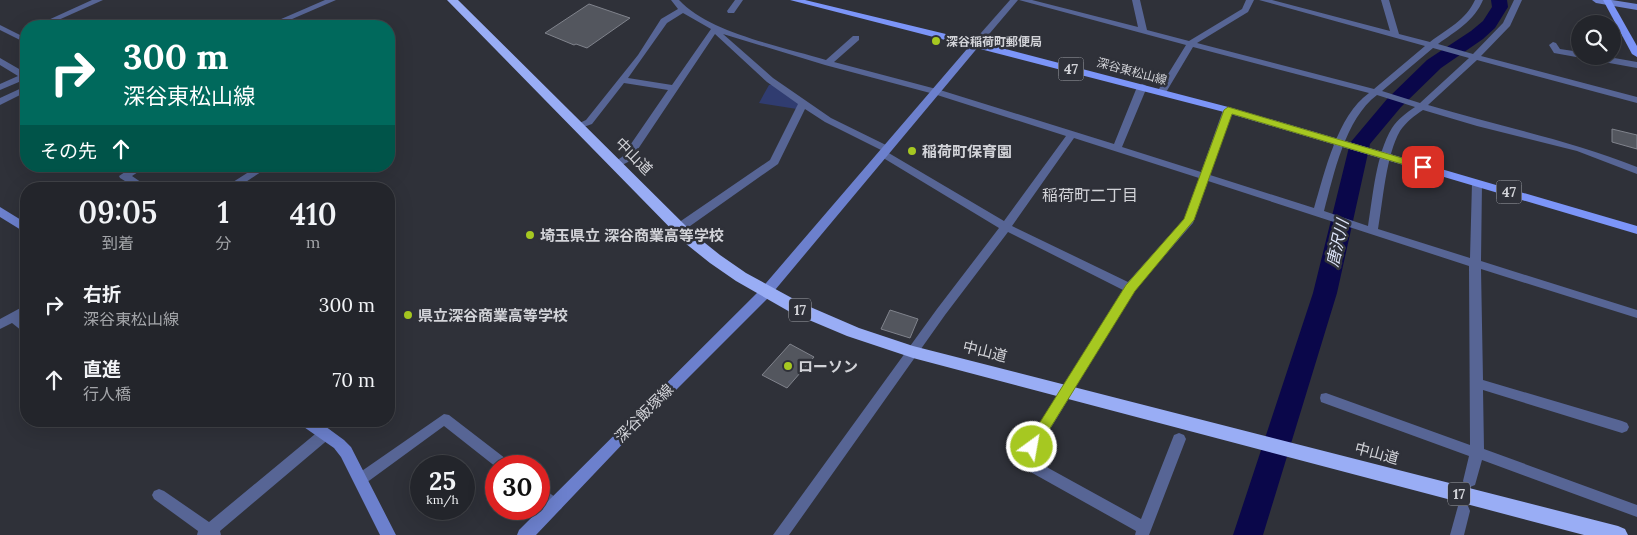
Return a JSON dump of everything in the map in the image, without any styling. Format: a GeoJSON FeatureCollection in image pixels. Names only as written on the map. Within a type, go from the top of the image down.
{"type":"FeatureCollection","features":[{"type":"Feature","properties":{"kind":"highway","name":"中山道"},"geometry":{"type":"LineString","coordinates":[[452,0],[679,228],[716,261],[765,293],[835,326],[913,352],[1618,535]]}},
{"type":"Feature","properties":{"kind":"main road","name":"深谷東松山線"},"geometry":{"type":"LineString","coordinates":[[794,0],[1162,92],[1343,143]]}},
{"type":"Feature","properties":{"kind":"main road"},"geometry":{"type":"LineString","coordinates":[[1608,1],[1637,54]]}},
{"type":"Feature","properties":{"kind":"main road","name":"47"},"geometry":{"type":"LineString","coordinates":[[1343,143],[1637,230]]}},
{"type":"Feature","properties":{"kind":"street"},"geometry":{"type":"LineString","coordinates":[[53,20],[99,0]]}},
{"type":"Feature","properties":{"kind":"street"},"geometry":{"type":"LineString","coordinates":[[284,20],[332,0]]}},
{"type":"Feature","properties":{"kind":"street"},"geometry":{"type":"LineString","coordinates":[[675,0],[684,9],[717,29],[828,64],[937,92],[1637,314]]}},
{"type":"Feature","properties":{"kind":"street"},"geometry":{"type":"LineString","coordinates":[[730,11],[739,0]]}},
{"type":"Feature","properties":{"kind":"street"},"geometry":{"type":"LineString","coordinates":[[976,44],[1014,0]]}},
{"type":"Feature","properties":{"kind":"street"},"geometry":{"type":"LineString","coordinates":[[1023,0],[1377,93],[1480,124],[1580,150],[1637,171]]}},
{"type":"Feature","properties":{"kind":"street"},"geometry":{"type":"LineString","coordinates":[[1136,0],[1143,32]]}},
{"type":"Feature","properties":{"kind":"street"},"geometry":{"type":"LineString","coordinates":[[1162,92],[1191,43],[1245,10],[1250,0]]}},
{"type":"Feature","properties":{"kind":"street"},"geometry":{"type":"LineString","coordinates":[[1264,0],[1637,100]]}},
{"type":"Feature","properties":{"kind":"street"},"geometry":{"type":"LineString","coordinates":[[1386,0],[1395,36]]}},
{"type":"Feature","properties":{"kind":"street"},"geometry":{"type":"LineString","coordinates":[[1321,214],[1343,143],[1356,112],[1368,96],[1377,93],[1451,32],[1474,10],[1479,0]]}},
{"type":"Feature","properties":{"kind":"street"},"geometry":{"type":"LineString","coordinates":[[1369,230],[1384,155],[1397,128],[1507,24],[1518,0]]}},
{"type":"Feature","properties":{"kind":"street"},"geometry":{"type":"LineString","coordinates":[[1596,0],[1637,7]]}},
{"type":"Feature","properties":{"kind":"street"},"geometry":{"type":"LineString","coordinates":[[578,126],[589,122],[646,50],[664,21],[684,9]]}},
{"type":"Feature","properties":{"kind":"street"},"geometry":{"type":"LineString","coordinates":[[0,28],[20,38]]}},
{"type":"Feature","properties":{"kind":"street"},"geometry":{"type":"LineString","coordinates":[[616,164],[626,159],[712,32],[717,29]]}},
{"type":"Feature","properties":{"kind":"street"},"geometry":{"type":"LineString","coordinates":[[717,29],[719,35],[770,80],[835,124],[885,152],[1006,227],[1130,288]]}},
{"type":"Feature","properties":{"kind":"street"},"geometry":{"type":"LineString","coordinates":[[828,64],[856,38]]}},
{"type":"Feature","properties":{"kind":"street","name":"深谷飯塚線"},"geometry":{"type":"LineString","coordinates":[[526,535],[627,430],[765,293],[976,44]]}},
{"type":"Feature","properties":{"kind":"street"},"geometry":{"type":"LineString","coordinates":[[1553,45],[1557,51],[1571,53]]}},
{"type":"Feature","properties":{"kind":"street"},"geometry":{"type":"LineString","coordinates":[[0,61],[20,73]]}},
{"type":"Feature","properties":{"kind":"street"},"geometry":{"type":"LineString","coordinates":[[1621,62],[1637,65]]}},
{"type":"Feature","properties":{"kind":"street"},"geometry":{"type":"LineString","coordinates":[[0,87],[20,78]]}},
{"type":"Feature","properties":{"kind":"street"},"geometry":{"type":"LineString","coordinates":[[622,80],[674,88]]}},
{"type":"Feature","properties":{"kind":"street"},"geometry":{"type":"LineString","coordinates":[[1117,148],[1142,87]]}},
{"type":"Feature","properties":{"kind":"street"},"geometry":{"type":"LineString","coordinates":[[0,102],[20,93]]}},
{"type":"Feature","properties":{"kind":"street"},"geometry":{"type":"LineString","coordinates":[[679,228],[774,162],[803,103]]}},
{"type":"Feature","properties":{"kind":"street"},"geometry":{"type":"LineString","coordinates":[[1179,439],[1143,532],[1023,461],[1130,288],[1189,220],[1228,110]]}},
{"type":"Feature","properties":{"kind":"street"},"geometry":{"type":"LineString","coordinates":[[780,535],[1006,227],[1071,135]]}},
{"type":"Feature","properties":{"kind":"street"},"geometry":{"type":"LineString","coordinates":[[131,172],[124,176],[134,182]]}},
{"type":"Feature","properties":{"kind":"street"},"geometry":{"type":"LineString","coordinates":[[239,182],[255,172]]}},
{"type":"Feature","properties":{"kind":"street"},"geometry":{"type":"LineString","coordinates":[[1470,480],[1478,452],[1475,264],[1477,183]]}},
{"type":"Feature","properties":{"kind":"street"},"geometry":{"type":"LineString","coordinates":[[0,210],[20,225]]}},
{"type":"Feature","properties":{"kind":"street"},"geometry":{"type":"LineString","coordinates":[[0,325],[20,313]]}},
{"type":"Feature","properties":{"kind":"street"},"geometry":{"type":"LineString","coordinates":[[13,317],[20,323]]}},
{"type":"Feature","properties":{"kind":"street"},"geometry":{"type":"LineString","coordinates":[[1477,383],[1622,427]]}},
{"type":"Feature","properties":{"kind":"street"},"geometry":{"type":"LineString","coordinates":[[1326,398],[1637,511]]}},
{"type":"Feature","properties":{"kind":"street"},"geometry":{"type":"LineString","coordinates":[[361,479],[444,419],[491,455]]}},
{"type":"Feature","properties":{"kind":"street"},"geometry":{"type":"LineString","coordinates":[[315,427],[346,452],[388,535]]}},
{"type":"Feature","properties":{"kind":"street"},"geometry":{"type":"LineString","coordinates":[[159,495],[210,533],[325,434]]}},
{"type":"Feature","properties":{"kind":"street"},"geometry":{"type":"LineString","coordinates":[[550,500],[556,505]]}},
{"type":"Feature","properties":{"kind":"street"},"geometry":{"type":"LineString","coordinates":[[1457,535],[1463,511]]}},
{"type":"Feature","properties":{"kind":"shaded area"},"geometry":{"type":"Polygon","coordinates":[[[769,85],[773,85],[799,102],[797,109],[759,103],[769,85]]]}},
{"type":"Feature","properties":{"kind":"building"},"geometry":{"type":"Polygon","coordinates":[[[589,4],[630,18],[587,48],[574,45],[545,33],[589,4]]]}},
{"type":"Feature","properties":{"kind":"building"},"geometry":{"type":"Polygon","coordinates":[[[1612,129],[1637,135],[1637,149],[1612,142],[1612,129]]]}},
{"type":"Feature","properties":{"kind":"building"},"geometry":{"type":"Polygon","coordinates":[[[890,310],[918,319],[910,338],[881,329],[890,310]]]}},
{"type":"Feature","properties":{"kind":"building","name":"ローソン"},"geometry":{"type":"Polygon","coordinates":[[[790,344],[814,357],[787,388],[762,375],[790,344]]]}},
{"type":"Feature","properties":{"kind":"waterway","name":"唐沢川"},"geometry":{"type":"LineString","coordinates":[[1248,535],[1325,293],[1360,143],[1394,103],[1434,64],[1477,35],[1489,24],[1500,7],[1499,0]]}},
{"type":"Feature","properties":{"kind":"place","name":"深谷稲荷町郵便局"},"geometry":{"type":"Point","coordinates":[936,41]}},
{"type":"Feature","properties":{"kind":"place","name":"稲荷町保育園"},"geometry":{"type":"Point","coordinates":[912,151]}},
{"type":"Feature","properties":{"kind":"place","name":"埼玉県立 深谷商業高等学校"},"geometry":{"type":"Point","coordinates":[530,235]}},
{"type":"Feature","properties":{"kind":"place","name":"県立深谷商業高等学校"},"geometry":{"type":"Point","coordinates":[408,315]}},
{"type":"Feature","properties":{"kind":"place","name":"ローソン"},"geometry":{"type":"Point","coordinates":[788,366]}},
{"type":"Feature","properties":{"kind":"district","name":"稲荷町二丁目"},"geometry":{"type":"Point","coordinates":[1090,195]}},
{"type":"Feature","properties":{"kind":"route"},"geometry":{"type":"LineString","coordinates":[[1032,447],[1130,288],[1189,220],[1228,110],[1423,167]]}}]}
